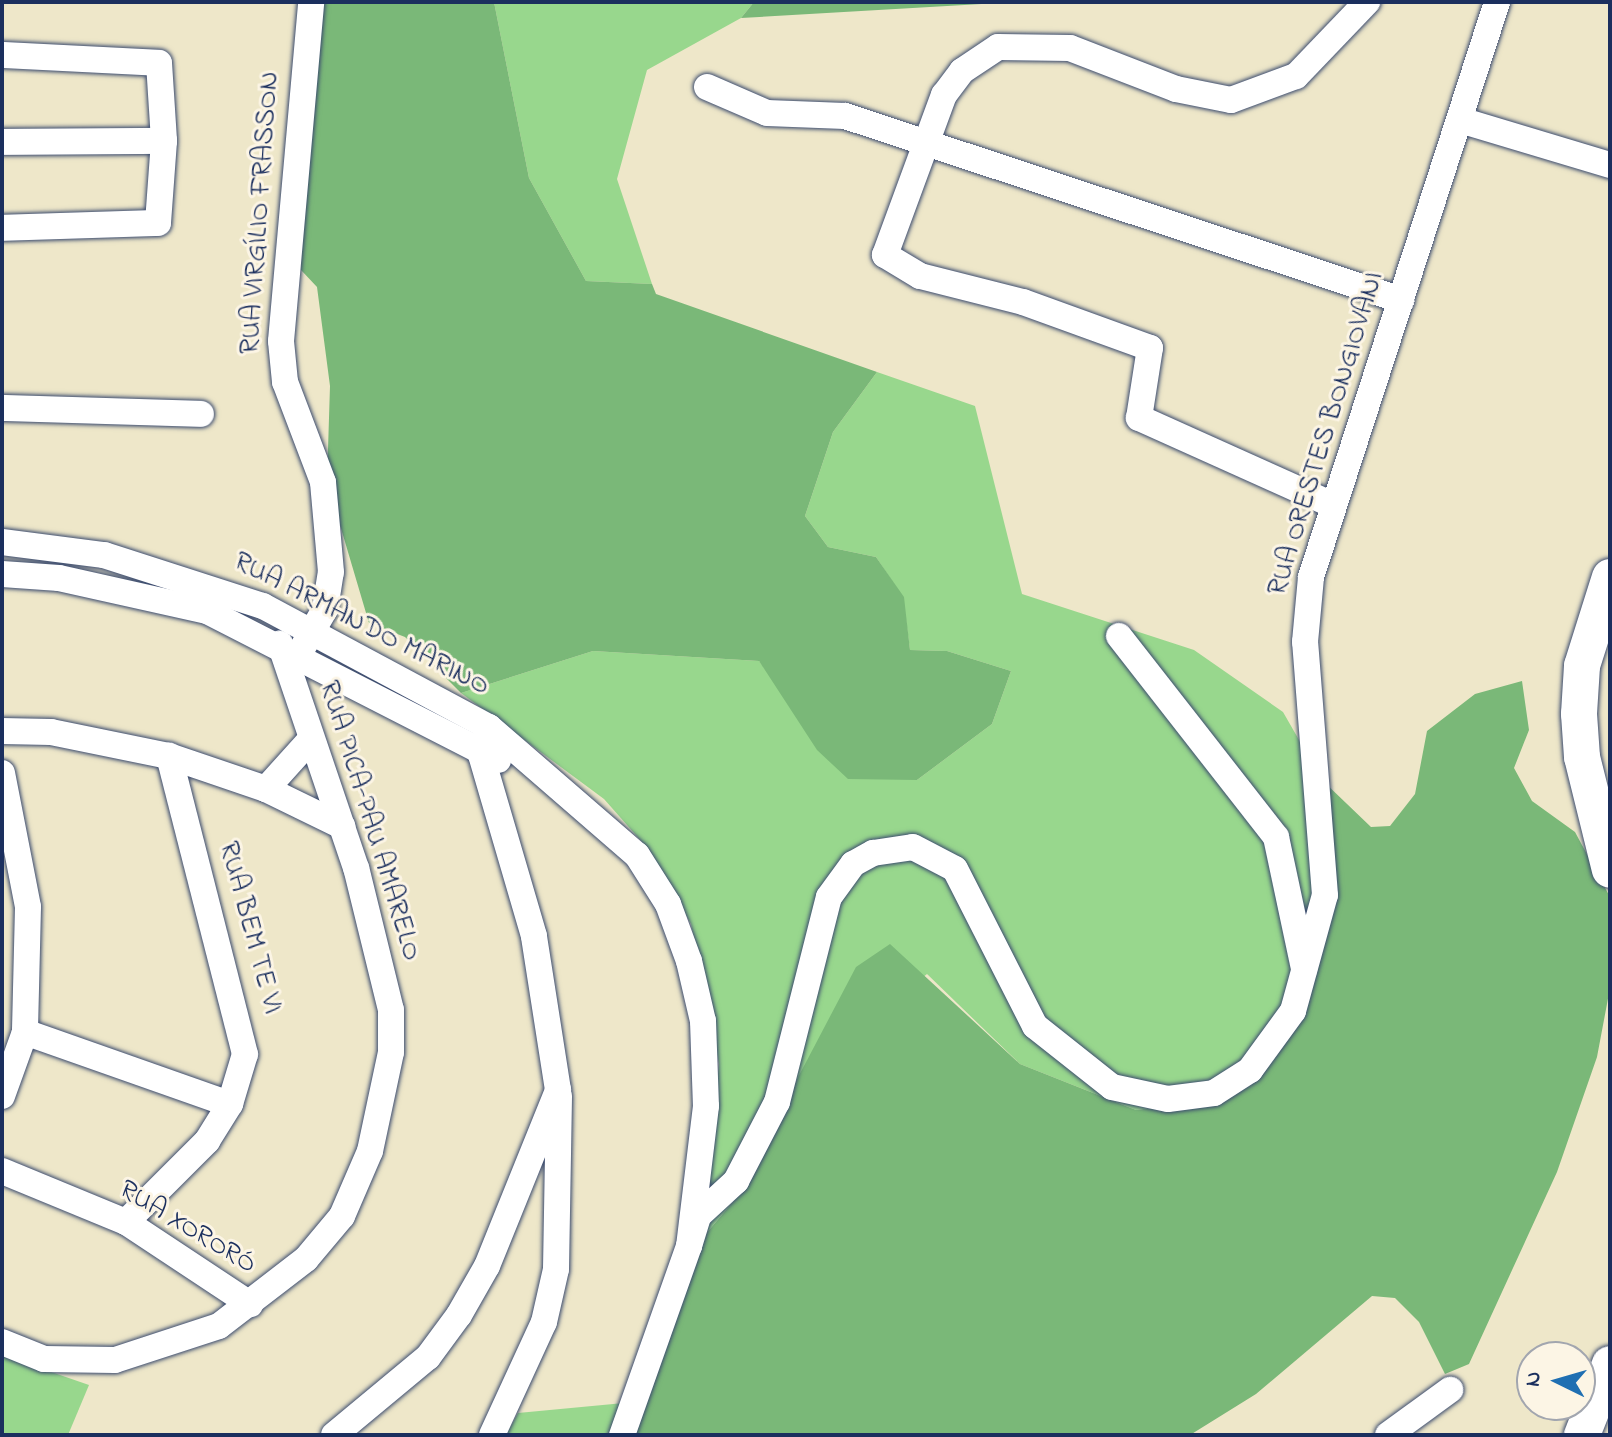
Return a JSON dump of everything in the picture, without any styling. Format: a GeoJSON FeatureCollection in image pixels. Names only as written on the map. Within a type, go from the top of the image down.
{"type":"FeatureCollection","features":[{"type":"Feature","properties":{"kind":"main road"},"geometry":{"type":"LineString","coordinates":[[1610,577],[1582,666],[1579,714],[1582,757],[1610,870]]}},
{"type":"Feature","properties":{"kind":"main road"},"geometry":{"type":"LineString","coordinates":[[1582,1435],[1610,1364]]}},
{"type":"Feature","properties":{"kind":"street","name":"RUA VIRGÍLIO FRASSON"},"geometry":{"type":"LineString","coordinates":[[297,643],[330,590],[323,482],[285,382],[281,341],[311,2]]}},
{"type":"Feature","properties":{"kind":"street"},"geometry":{"type":"LineString","coordinates":[[1333,505],[1150,424],[1136,409],[1150,348],[888,261],[887,246],[924,147],[953,81],[998,47],[1070,48],[1176,89],[1231,100],[1296,76],[1367,2]]}},
{"type":"Feature","properties":{"kind":"street","name":"RUA ORESTES BONGIOVANI"},"geometry":{"type":"LineString","coordinates":[[689,1246],[698,1216],[736,1181],[777,1102],[829,897],[853,864],[873,853],[913,847],[955,869],[1035,1026],[1090,1075],[1139,1097],[1188,1099],[1250,1070],[1306,980],[1325,895],[1305,609],[1333,505],[1497,2]]}},
{"type":"Feature","properties":{"kind":"street"},"geometry":{"type":"LineString","coordinates":[[2,55],[159,63],[164,141],[158,223],[2,228]]}},
{"type":"Feature","properties":{"kind":"street"},"geometry":{"type":"LineString","coordinates":[[707,87],[758,110],[845,116],[924,147],[1401,300]]}},
{"type":"Feature","properties":{"kind":"street"},"geometry":{"type":"LineString","coordinates":[[1460,120],[1610,165]]}},
{"type":"Feature","properties":{"kind":"street"},"geometry":{"type":"LineString","coordinates":[[2,142],[164,141]]}},
{"type":"Feature","properties":{"kind":"street"},"geometry":{"type":"LineString","coordinates":[[2,408],[201,414]]}},
{"type":"Feature","properties":{"kind":"street","name":"RUA ARMANDO MARINO"},"geometry":{"type":"LineString","coordinates":[[2,542],[104,555],[193,578],[481,755],[532,770]]}},
{"type":"Feature","properties":{"kind":"street","name":"RUA ARMANDO MARINO"},"geometry":{"type":"LineString","coordinates":[[2,574],[158,597],[297,643],[489,727],[532,770],[637,855],[668,904],[689,961],[707,1060],[689,1246],[622,1435]]}},
{"type":"Feature","properties":{"kind":"street"},"geometry":{"type":"LineString","coordinates":[[1119,636],[1276,837],[1297,908],[1306,980]]}},
{"type":"Feature","properties":{"kind":"street","name":"RUA PICA-PAU AMARELO"},"geometry":{"type":"LineString","coordinates":[[2,1342],[44,1359],[115,1360],[219,1326],[306,1259],[342,1216],[383,1103],[391,1010],[342,826],[311,739],[297,643]]}},
{"type":"Feature","properties":{"kind":"street"},"geometry":{"type":"LineString","coordinates":[[489,727],[481,755],[534,936],[558,1090],[556,1269],[544,1322],[492,1435]]}},
{"type":"Feature","properties":{"kind":"street"},"geometry":{"type":"LineString","coordinates":[[2,731],[51,732],[169,756],[266,789],[342,826]]}},
{"type":"Feature","properties":{"kind":"street"},"geometry":{"type":"LineString","coordinates":[[266,789],[311,739]]}},
{"type":"Feature","properties":{"kind":"street","name":"RUA BEM TE VI"},"geometry":{"type":"LineString","coordinates":[[126,1222],[207,1141],[230,1104],[245,1054],[243,1023],[169,756]]}},
{"type":"Feature","properties":{"kind":"street"},"geometry":{"type":"LineString","coordinates":[[2,773],[28,876],[25,1032],[2,1096]]}},
{"type":"Feature","properties":{"kind":"street"},"geometry":{"type":"LineString","coordinates":[[25,1032],[230,1104]]}},
{"type":"Feature","properties":{"kind":"street"},"geometry":{"type":"LineString","coordinates":[[334,1435],[428,1357],[459,1315],[487,1266],[558,1090]]}},
{"type":"Feature","properties":{"kind":"street","name":"RUA XORORÓ"},"geometry":{"type":"LineString","coordinates":[[2,1171],[126,1222],[250,1304]]}},
{"type":"Feature","properties":{"kind":"street"},"geometry":{"type":"LineString","coordinates":[[1388,1435],[1450,1390]]}},
{"type":"Feature","properties":{"kind":"green space"},"geometry":{"type":"Polygon","coordinates":[[[307,2],[494,2],[529,178],[586,281],[652,284],[656,294],[877,372],[833,432],[805,516],[828,547],[876,557],[904,597],[910,650],[947,651],[1011,671],[992,724],[917,780],[848,779],[817,750],[759,661],[593,651],[461,693],[405,637],[369,623],[327,481],[330,386],[317,287],[301,270],[307,2]]]}},
{"type":"Feature","properties":{"kind":"green space"},"geometry":{"type":"Polygon","coordinates":[[[494,2],[754,2],[741,18],[647,70],[617,179],[652,284],[586,281],[529,178],[494,2]]]}},
{"type":"Feature","properties":{"kind":"green space"},"geometry":{"type":"Polygon","coordinates":[[[754,2],[1016,2],[741,18],[754,2]]]}},
{"type":"Feature","properties":{"kind":"green space"},"geometry":{"type":"Polygon","coordinates":[[[877,372],[975,406],[1022,594],[1194,650],[1283,712],[1322,780],[1314,934],[1272,1040],[1212,1100],[1136,1110],[1020,1064],[927,974],[790,1085],[732,1203],[699,1242],[719,1064],[691,924],[650,851],[604,799],[461,693],[593,651],[759,661],[785,695],[917,780],[992,724],[1011,671],[947,651],[910,650],[903,597],[876,557],[828,547],[805,516],[833,432],[877,372]]]}},
{"type":"Feature","properties":{"kind":"green space"},"geometry":{"type":"Polygon","coordinates":[[[1522,681],[1529,730],[1514,768],[1532,801],[1575,832],[1610,897],[1610,988],[1597,1057],[1557,1172],[1469,1364],[1445,1374],[1419,1322],[1395,1298],[1372,1296],[1256,1394],[1190,1435],[632,1435],[699,1242],[732,1203],[856,967],[890,944],[1020,1064],[1136,1110],[1212,1100],[1272,1040],[1314,934],[1322,780],[1371,827],[1390,826],[1415,794],[1427,731],[1475,694],[1522,681]]]}},
{"type":"Feature","properties":{"kind":"green space"},"geometry":{"type":"Polygon","coordinates":[[[2,1355],[89,1385],[68,1435],[2,1435],[2,1355]]]}},
{"type":"Feature","properties":{"kind":"green space"},"geometry":{"type":"Polygon","coordinates":[[[645,1401],[632,1435],[506,1435],[518,1413],[645,1401]]]}}]}
